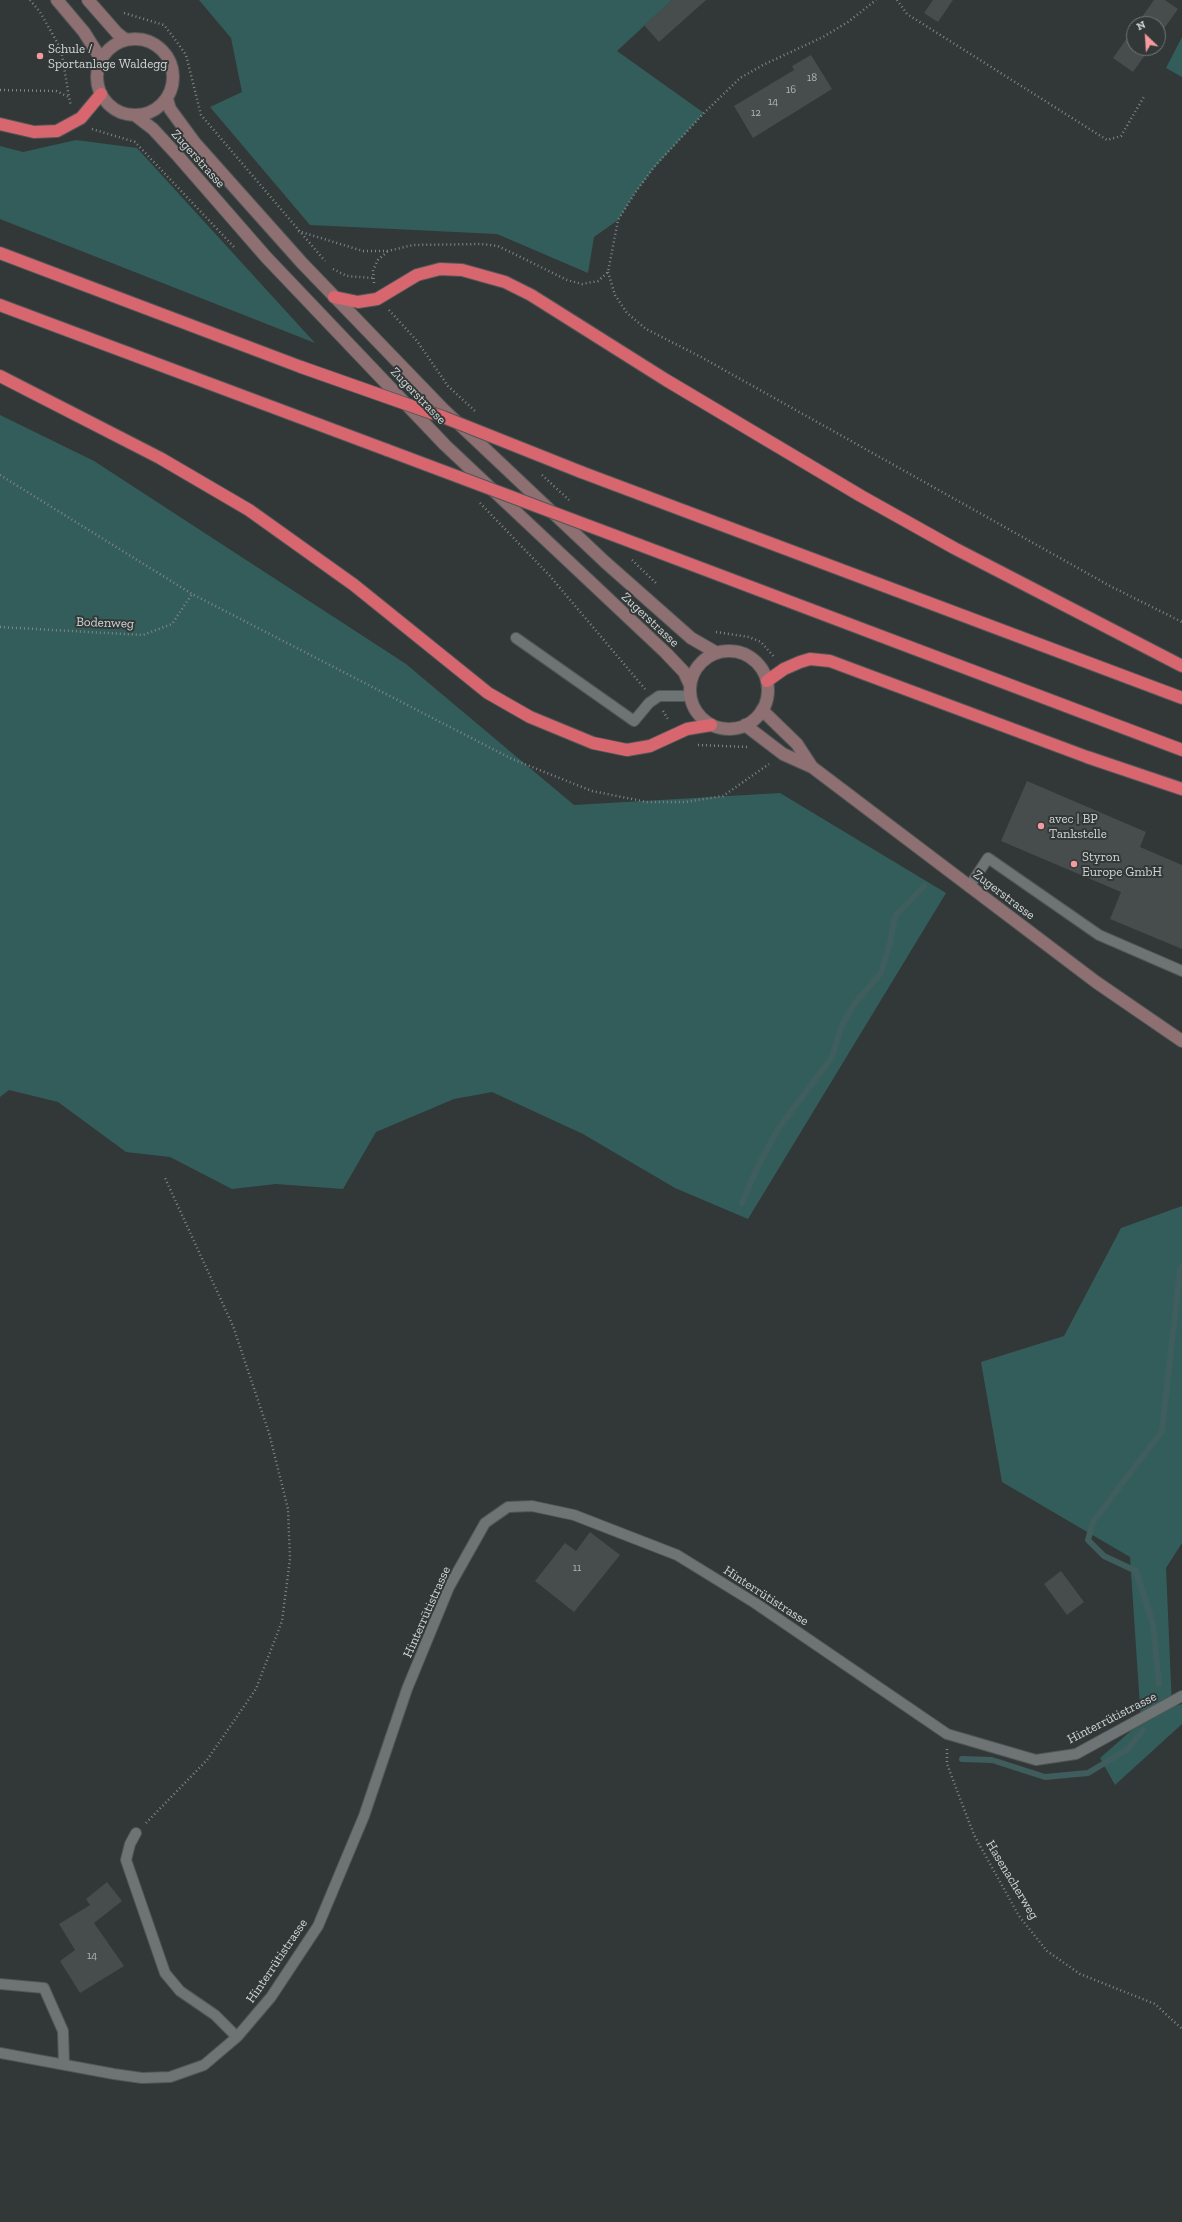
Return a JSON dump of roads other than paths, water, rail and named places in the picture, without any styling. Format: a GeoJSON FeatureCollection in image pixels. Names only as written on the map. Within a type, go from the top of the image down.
{"type":"FeatureCollection","features":[{"type":"Feature","properties":{"kind":"highway"},"geometry":{"type":"LineString","coordinates":[[0,124],[34,132],[62,129],[81,118],[101,94]]}},
{"type":"Feature","properties":{"kind":"highway"},"geometry":{"type":"LineString","coordinates":[[0,253],[301,367],[443,417],[580,472],[1182,698]]}},
{"type":"Feature","properties":{"kind":"highway"},"geometry":{"type":"LineString","coordinates":[[334,297],[358,302],[380,297],[409,279],[432,270],[462,270],[505,282],[531,295],[666,380],[861,496],[954,548],[1182,666]]}},
{"type":"Feature","properties":{"kind":"highway"},"geometry":{"type":"LineString","coordinates":[[0,305],[1182,750]]}},
{"type":"Feature","properties":{"kind":"highway"},"geometry":{"type":"LineString","coordinates":[[0,376],[160,458],[250,510],[354,585],[488,693],[530,717],[593,743],[627,750],[650,746],[687,729],[712,725]]}},
{"type":"Feature","properties":{"kind":"highway"},"geometry":{"type":"LineString","coordinates":[[767,681],[784,669],[800,662],[810,659],[830,661],[1072,752],[1182,789]]}},
{"type":"Feature","properties":{"kind":"main road"},"geometry":{"type":"LineString","coordinates":[[57,0],[84,32],[101,59]]}},
{"type":"Feature","properties":{"kind":"main road"},"geometry":{"type":"LineString","coordinates":[[88,0],[117,33],[126,40]]}},
{"type":"Feature","properties":{"kind":"main road"},"geometry":{"type":"LineString","coordinates":[[101,94],[97,80],[101,59],[107,50],[126,40],[138,39],[149,41],[159,47],[167,56],[172,66],[174,77],[172,88],[167,99],[153,111],[136,116]]}},
{"type":"Feature","properties":{"kind":"main road","name":"Zugerstrasse"},"geometry":{"type":"LineString","coordinates":[[101,94],[112,108],[127,115],[136,116],[153,129],[266,257],[440,439],[567,562],[666,653],[684,672],[698,713],[712,725]]}},
{"type":"Feature","properties":{"kind":"main road","name":"Zugerstrasse"},"geometry":{"type":"LineString","coordinates":[[167,99],[170,109],[196,143],[334,297],[442,408],[605,562],[691,638],[716,653]]}},
{"type":"Feature","properties":{"kind":"main road"},"geometry":{"type":"LineString","coordinates":[[690,690],[699,665],[716,653],[729,651],[742,653],[753,659],[762,669],[767,681],[766,701],[762,710],[755,719],[746,725],[728,728],[712,725]]}},
{"type":"Feature","properties":{"kind":"main road","name":"Zugerstrasse"},"geometry":{"type":"LineString","coordinates":[[762,710],[797,744],[812,768]]}},
{"type":"Feature","properties":{"kind":"main road","name":"Zugerstrasse"},"geometry":{"type":"LineString","coordinates":[[746,725],[783,754],[812,768],[1096,982],[1182,1041]]}},
{"type":"Feature","properties":{"kind":"lane"},"geometry":{"type":"LineString","coordinates":[[516,638],[634,721],[649,703],[659,696],[690,690]]}},
{"type":"Feature","properties":{"kind":"lane"},"geometry":{"type":"LineString","coordinates":[[969,887],[988,858],[1099,935],[1182,971]]}},
{"type":"Feature","properties":{"kind":"lane","name":"Hinterrütistrasse"},"geometry":{"type":"LineString","coordinates":[[0,2053],[142,2078],[170,2077],[204,2065],[237,2036],[271,1996],[318,1926],[364,1816],[407,1690],[449,1587],[485,1523],[508,1507],[532,1506],[574,1515],[677,1555],[755,1603],[947,1734],[1036,1760],[1076,1754],[1182,1696]]}},
{"type":"Feature","properties":{"kind":"lane"},"geometry":{"type":"LineString","coordinates":[[136,1833],[130,1844],[126,1860],[166,1973],[180,1991],[215,2015],[237,2036]]}},
{"type":"Feature","properties":{"kind":"lane"},"geometry":{"type":"LineString","coordinates":[[0,1984],[44,1988],[63,2031],[64,2064]]}},
{"type":"Feature","properties":{"kind":"waterway"},"geometry":{"type":"LineString","coordinates":[[742,1203],[757,1168],[778,1129],[832,1057],[842,1025],[855,1003],[881,973],[890,943],[895,916],[924,886]]}},
{"type":"Feature","properties":{"kind":"waterway"},"geometry":{"type":"LineString","coordinates":[[1159,1684],[1153,1624],[1136,1571],[1104,1556],[1088,1540],[1093,1522],[1162,1431],[1180,1270],[1182,1267]]}},
{"type":"Feature","properties":{"kind":"waterway"},"geometry":{"type":"LineString","coordinates":[[962,1759],[992,1760],[1045,1777],[1088,1773],[1128,1749],[1143,1730]]}},
{"type":"Feature","properties":{"kind":"place","name":"Schule / Sportanlage Waldegg"},"geometry":{"type":"Point","coordinates":[40,56]}},
{"type":"Feature","properties":{"kind":"place","name":"avec | BP Tankstelle"},"geometry":{"type":"Point","coordinates":[1041,826]}},
{"type":"Feature","properties":{"kind":"place","name":"Styron Europe GmbH"},"geometry":{"type":"Point","coordinates":[1074,864]}}]}
